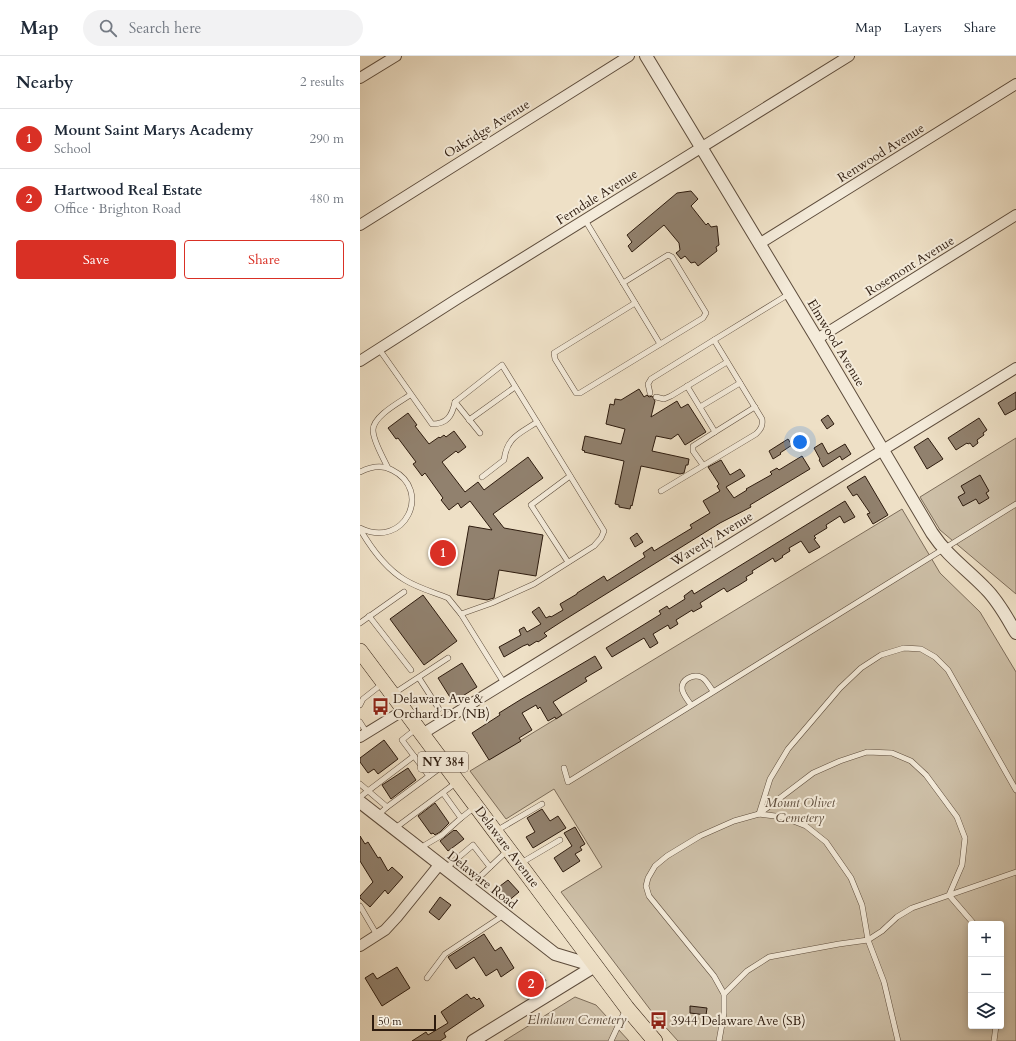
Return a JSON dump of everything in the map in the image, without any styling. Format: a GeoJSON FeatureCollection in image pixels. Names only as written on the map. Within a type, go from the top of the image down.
{"type":"FeatureCollection","features":[{"type":"Feature","properties":{"kind":"main road","name":"Delaware Avenue"},"geometry":{"type":"LineString","coordinates":[[360,651],[509,849],[594,966],[655,1041]]}},
{"type":"Feature","properties":{"kind":"street"},"geometry":{"type":"LineString","coordinates":[[360,78],[396,56]]}},
{"type":"Feature","properties":{"kind":"street","name":"Oakridge Avenue"},"geometry":{"type":"LineString","coordinates":[[360,225],[629,56]]}},
{"type":"Feature","properties":{"kind":"street","name":"Elmwood Avenue"},"geometry":{"type":"LineString","coordinates":[[646,56],[932,533],[943,549],[994,598],[1016,633]]}},
{"type":"Feature","properties":{"kind":"street","name":"Ferndale Avenue"},"geometry":{"type":"LineString","coordinates":[[360,361],[849,56]]}},
{"type":"Feature","properties":{"kind":"street","name":"Renwood Avenue"},"geometry":{"type":"LineString","coordinates":[[759,244],[1016,84]]}},
{"type":"Feature","properties":{"kind":"street","name":"Rosemont Avenue"},"geometry":{"type":"LineString","coordinates":[[817,339],[1016,216]]}},
{"type":"Feature","properties":{"kind":"street","name":"Waverly Avenue"},"geometry":{"type":"LineString","coordinates":[[419,731],[504,683],[1016,368]]}},
{"type":"Feature","properties":{"kind":"street"},"geometry":{"type":"LineString","coordinates":[[363,735],[404,710]]}},
{"type":"Feature","properties":{"kind":"street","name":"Delaware Road"},"geometry":{"type":"LineString","coordinates":[[360,802],[555,954],[594,966]]}},
{"type":"Feature","properties":{"kind":"street"},"geometry":{"type":"LineString","coordinates":[[360,946],[385,930],[442,867]]}},
{"type":"Feature","properties":{"kind":"street"},"geometry":{"type":"LineString","coordinates":[[473,1041],[594,966]]}},
{"type":"Feature","properties":{"kind":"lane"},"geometry":{"type":"LineString","coordinates":[[585,220],[660,344]]}},
{"type":"Feature","properties":{"kind":"lane"},"geometry":{"type":"LineString","coordinates":[[623,283],[668,255],[672,257],[706,313],[704,318],[580,393],[576,393],[555,359],[554,353],[636,303]]}},
{"type":"Feature","properties":{"kind":"lane"},"geometry":{"type":"LineString","coordinates":[[650,393],[648,384],[651,379],[789,294]]}},
{"type":"Feature","properties":{"kind":"lane"},"geometry":{"type":"LineString","coordinates":[[661,491],[756,434],[761,429],[762,419],[714,340]]}},
{"type":"Feature","properties":{"kind":"lane"},"geometry":{"type":"LineString","coordinates":[[379,349],[410,395],[432,424],[438,424],[448,419],[453,413],[455,402],[502,366],[604,531],[601,538],[594,546],[534,584],[492,603],[462,614]]}},
{"type":"Feature","properties":{"kind":"lane"},"geometry":{"type":"LineString","coordinates":[[656,397],[664,399],[671,396],[727,362]]}},
{"type":"Feature","properties":{"kind":"lane"},"geometry":{"type":"LineString","coordinates":[[700,407],[740,384]]}},
{"type":"Feature","properties":{"kind":"lane"},"geometry":{"type":"LineString","coordinates":[[687,386],[715,432]]}},
{"type":"Feature","properties":{"kind":"lane"},"geometry":{"type":"LineString","coordinates":[[469,420],[515,387]]}},
{"type":"Feature","properties":{"kind":"lane"},"geometry":{"type":"LineString","coordinates":[[388,468],[373,430],[376,420],[410,395]]}},
{"type":"Feature","properties":{"kind":"lane"},"geometry":{"type":"LineString","coordinates":[[455,402],[480,433]]}},
{"type":"Feature","properties":{"kind":"lane"},"geometry":{"type":"LineString","coordinates":[[703,465],[693,451],[693,446],[755,407]]}},
{"type":"Feature","properties":{"kind":"lane"},"geometry":{"type":"LineString","coordinates":[[482,476],[504,460],[505,451],[511,440],[537,422]]}},
{"type":"Feature","properties":{"kind":"lane"},"geometry":{"type":"LineString","coordinates":[[360,472],[367,468],[378,466],[388,468],[398,473],[406,482],[411,492],[412,504],[408,515],[402,524],[392,531],[380,534],[360,529]]}},
{"type":"Feature","properties":{"kind":"lane"},"geometry":{"type":"LineString","coordinates":[[568,562],[530,505],[570,476]]}},
{"type":"Feature","properties":{"kind":"lane"},"geometry":{"type":"LineString","coordinates":[[564,768],[568,782],[1016,504]]}},
{"type":"Feature","properties":{"kind":"lane"},"geometry":{"type":"LineString","coordinates":[[360,529],[384,563],[404,580],[448,598],[462,614],[504,683]]}},
{"type":"Feature","properties":{"kind":"lane"},"geometry":{"type":"LineString","coordinates":[[360,623],[404,592]]}},
{"type":"Feature","properties":{"kind":"lane"},"geometry":{"type":"LineString","coordinates":[[369,616],[411,670]]}},
{"type":"Feature","properties":{"kind":"lane"},"geometry":{"type":"LineString","coordinates":[[759,814],[770,779],[788,749],[840,688],[860,668],[881,655],[904,648],[921,649],[935,657],[948,670],[1016,790]]}},
{"type":"Feature","properties":{"kind":"lane"},"geometry":{"type":"LineString","coordinates":[[360,705],[363,699],[419,678],[448,658]]}},
{"type":"Feature","properties":{"kind":"lane"},"geometry":{"type":"LineString","coordinates":[[691,705],[682,688],[684,682],[688,678],[695,676],[701,677],[706,680],[713,691]]}},
{"type":"Feature","properties":{"kind":"lane"},"geometry":{"type":"LineString","coordinates":[[419,678],[439,708]]}},
{"type":"Feature","properties":{"kind":"lane"},"geometry":{"type":"LineString","coordinates":[[360,722],[363,735]]}},
{"type":"Feature","properties":{"kind":"lane"},"geometry":{"type":"LineString","coordinates":[[419,731],[402,740],[429,776]]}},
{"type":"Feature","properties":{"kind":"lane"},"geometry":{"type":"LineString","coordinates":[[719,1041],[724,1013],[724,994],[714,976],[649,896],[646,886],[648,878],[655,866],[667,856],[700,836],[734,821],[759,814],[813,773],[840,761],[867,752],[892,753],[911,761],[926,775],[957,817],[965,838],[965,845],[962,865],[949,895]]}},
{"type":"Feature","properties":{"kind":"lane"},"geometry":{"type":"LineString","coordinates":[[360,797],[414,756]]}},
{"type":"Feature","properties":{"kind":"lane"},"geometry":{"type":"LineString","coordinates":[[377,816],[445,765]]}},
{"type":"Feature","properties":{"kind":"lane"},"geometry":{"type":"LineString","coordinates":[[394,829],[458,781]]}},
{"type":"Feature","properties":{"kind":"lane"},"geometry":{"type":"LineString","coordinates":[[360,784],[387,807]]}},
{"type":"Feature","properties":{"kind":"lane"},"geometry":{"type":"LineString","coordinates":[[443,792],[461,818]]}},
{"type":"Feature","properties":{"kind":"lane"},"geometry":{"type":"LineString","coordinates":[[495,831],[542,804]]}},
{"type":"Feature","properties":{"kind":"lane"},"geometry":{"type":"LineString","coordinates":[[421,851],[426,845],[442,835],[476,806]]}},
{"type":"Feature","properties":{"kind":"lane"},"geometry":{"type":"LineString","coordinates":[[759,814],[783,817],[806,826],[826,842],[851,878],[862,905],[868,940],[884,982],[898,1041]]}},
{"type":"Feature","properties":{"kind":"lane"},"geometry":{"type":"LineString","coordinates":[[520,864],[560,840]]}},
{"type":"Feature","properties":{"kind":"lane"},"geometry":{"type":"LineString","coordinates":[[442,867],[473,845],[490,867]]}},
{"type":"Feature","properties":{"kind":"lane"},"geometry":{"type":"LineString","coordinates":[[469,888],[509,849]]}},
{"type":"Feature","properties":{"kind":"lane"},"geometry":{"type":"LineString","coordinates":[[724,994],[747,971],[770,957],[868,940],[882,932],[897,917],[912,908],[1016,872]]}},
{"type":"Feature","properties":{"kind":"lane"},"geometry":{"type":"LineString","coordinates":[[949,895],[971,921]]}},
{"type":"Feature","properties":{"kind":"lane"},"geometry":{"type":"LineString","coordinates":[[360,906],[362,913],[377,935]]}},
{"type":"Feature","properties":{"kind":"lane"},"geometry":{"type":"LineString","coordinates":[[427,978],[445,954],[504,915]]}},
{"type":"Feature","properties":{"kind":"lane"},"geometry":{"type":"LineString","coordinates":[[611,1041],[627,1008]]}},
{"type":"Feature","properties":{"kind":"lane"},"geometry":{"type":"LineString","coordinates":[[994,1041],[996,1029]]}},
{"type":"Feature","properties":{"kind":"green space"},"geometry":{"type":"Polygon","coordinates":[[[1016,438],[1016,594],[940,530],[920,497],[1016,438]]]}},
{"type":"Feature","properties":{"kind":"green space","name":"Mount Olivet Cemetery"},"geometry":{"type":"Polygon","coordinates":[[[902,509],[940,573],[980,612],[1016,672],[1016,1041],[678,1041],[652,1012],[561,892],[602,867],[554,789],[506,819],[470,771],[902,509]]]}},
{"type":"Feature","properties":{"kind":"green space","name":"Elmlawn Cemetery"},"geometry":{"type":"Polygon","coordinates":[[[575,997],[596,1005],[629,1041],[504,1041],[575,997]]]}},
{"type":"Feature","properties":{"kind":"building"},"geometry":{"type":"Polygon","coordinates":[[[691,191],[698,199],[691,206],[706,225],[708,223],[711,227],[717,226],[719,245],[716,247],[717,251],[698,266],[695,262],[691,263],[685,256],[681,259],[676,253],[680,250],[679,243],[664,225],[632,252],[628,246],[632,242],[627,235],[677,193],[691,191]]]}},
{"type":"Feature","properties":{"kind":"building"},"geometry":{"type":"Polygon","coordinates":[[[639,389],[644,397],[647,395],[649,397],[652,396],[655,401],[651,417],[677,401],[681,408],[688,404],[706,432],[685,445],[678,434],[671,439],[656,436],[652,451],[689,459],[688,465],[686,465],[684,473],[680,474],[641,466],[630,509],[619,507],[619,505],[615,504],[624,461],[584,452],[585,451],[582,450],[585,436],[621,444],[625,429],[606,424],[610,404],[614,405],[615,399],[621,400],[639,389]]]}},
{"type":"Feature","properties":{"kind":"building"},"geometry":{"type":"Polygon","coordinates":[[[1016,392],[1016,409],[1005,415],[998,403],[1016,392]]]}},
{"type":"Feature","properties":{"kind":"building"},"geometry":{"type":"Polygon","coordinates":[[[408,413],[417,425],[415,426],[429,444],[439,437],[440,438],[444,435],[446,437],[454,431],[466,447],[458,453],[456,451],[442,462],[465,492],[478,482],[484,490],[528,457],[543,478],[493,514],[504,528],[543,535],[536,576],[499,570],[494,598],[487,600],[457,595],[469,526],[492,530],[470,501],[461,508],[458,503],[449,510],[441,500],[443,498],[425,473],[422,476],[413,464],[416,462],[398,438],[396,439],[388,428],[408,413]]]}},
{"type":"Feature","properties":{"kind":"building"},"geometry":{"type":"Polygon","coordinates":[[[828,415],[834,424],[827,429],[821,420],[828,415]]]}},
{"type":"Feature","properties":{"kind":"building"},"geometry":{"type":"Polygon","coordinates":[[[979,418],[987,430],[983,433],[984,435],[977,440],[978,443],[973,447],[970,443],[967,443],[956,450],[948,438],[979,418]]]}},
{"type":"Feature","properties":{"kind":"building"},"geometry":{"type":"Polygon","coordinates":[[[928,438],[943,459],[927,469],[914,447],[928,438]]]}},
{"type":"Feature","properties":{"kind":"building"},"geometry":{"type":"Polygon","coordinates":[[[788,439],[792,445],[773,459],[769,451],[788,439]]]}},
{"type":"Feature","properties":{"kind":"building"},"geometry":{"type":"Polygon","coordinates":[[[822,443],[828,454],[845,444],[851,454],[842,460],[840,456],[823,467],[814,448],[822,443]]]}},
{"type":"Feature","properties":{"kind":"building"},"geometry":{"type":"Polygon","coordinates":[[[802,456],[810,469],[750,505],[751,507],[720,523],[561,622],[544,633],[547,636],[538,642],[537,641],[529,646],[528,644],[523,646],[504,657],[499,647],[521,635],[519,630],[524,627],[527,632],[541,624],[532,612],[539,607],[546,618],[551,617],[563,610],[560,604],[604,576],[607,581],[645,557],[643,553],[652,547],[654,551],[692,528],[690,525],[710,513],[703,501],[720,491],[717,486],[719,484],[708,467],[721,460],[730,475],[740,469],[745,476],[726,487],[734,498],[747,490],[746,489],[771,475],[772,474],[770,472],[777,468],[779,470],[802,456]]]}},
{"type":"Feature","properties":{"kind":"building"},"geometry":{"type":"Polygon","coordinates":[[[980,475],[989,491],[986,493],[989,498],[979,504],[976,499],[963,506],[958,497],[965,493],[961,486],[980,475]]]}},
{"type":"Feature","properties":{"kind":"building"},"geometry":{"type":"Polygon","coordinates":[[[865,476],[888,515],[873,524],[867,514],[870,513],[857,494],[853,496],[847,487],[865,476]]]}},
{"type":"Feature","properties":{"kind":"building"},"geometry":{"type":"Polygon","coordinates":[[[845,501],[855,517],[844,523],[840,516],[826,525],[827,528],[814,536],[816,538],[814,539],[820,547],[809,553],[801,541],[789,548],[790,551],[782,556],[783,557],[775,562],[773,558],[752,571],[753,573],[746,577],[747,580],[739,585],[727,592],[724,588],[700,603],[702,607],[693,612],[692,610],[676,620],[678,624],[670,629],[668,625],[653,634],[658,643],[650,648],[644,638],[612,657],[606,648],[661,614],[659,611],[667,606],[669,609],[685,599],[684,596],[692,590],[694,594],[845,501]]]}},
{"type":"Feature","properties":{"kind":"building"},"geometry":{"type":"Polygon","coordinates":[[[637,533],[643,542],[635,547],[630,538],[637,533]]]}},
{"type":"Feature","properties":{"kind":"building"},"geometry":{"type":"Polygon","coordinates":[[[423,595],[457,641],[424,665],[390,619],[423,595]]]}},
{"type":"Feature","properties":{"kind":"building"},"geometry":{"type":"Polygon","coordinates":[[[595,656],[602,668],[585,678],[587,681],[553,702],[562,715],[556,719],[555,717],[548,721],[540,707],[538,709],[536,705],[522,713],[532,730],[519,738],[521,741],[489,760],[472,733],[500,715],[499,713],[595,656]]]}},
{"type":"Feature","properties":{"kind":"building"},"geometry":{"type":"Polygon","coordinates":[[[462,663],[477,687],[453,702],[438,678],[462,663]]]}},
{"type":"Feature","properties":{"kind":"building"},"geometry":{"type":"Polygon","coordinates":[[[384,740],[398,759],[378,774],[374,769],[368,773],[360,762],[360,758],[384,740]]]}},
{"type":"Feature","properties":{"kind":"building"},"geometry":{"type":"Polygon","coordinates":[[[408,768],[416,780],[391,799],[382,785],[408,768]]]}},
{"type":"Feature","properties":{"kind":"building"},"geometry":{"type":"Polygon","coordinates":[[[435,803],[449,823],[435,835],[433,833],[431,834],[418,816],[435,803]]]}},
{"type":"Feature","properties":{"kind":"building"},"geometry":{"type":"Polygon","coordinates":[[[542,809],[550,821],[558,816],[566,828],[533,848],[526,837],[535,832],[527,818],[542,809]]]}},
{"type":"Feature","properties":{"kind":"building"},"geometry":{"type":"Polygon","coordinates":[[[575,827],[585,844],[580,847],[582,850],[575,854],[580,861],[563,872],[554,858],[572,846],[564,833],[575,827]]]}},
{"type":"Feature","properties":{"kind":"building"},"geometry":{"type":"Polygon","coordinates":[[[456,830],[464,839],[448,851],[440,841],[456,830]]]}},
{"type":"Feature","properties":{"kind":"building"},"geometry":{"type":"Polygon","coordinates":[[[360,836],[365,844],[368,842],[378,858],[380,857],[388,871],[392,867],[403,877],[388,894],[385,890],[370,907],[360,898],[360,896],[373,882],[360,861],[360,836]]]}},
{"type":"Feature","properties":{"kind":"building"},"geometry":{"type":"Polygon","coordinates":[[[508,880],[519,892],[507,902],[496,889],[508,880]]]}},
{"type":"Feature","properties":{"kind":"building"},"geometry":{"type":"Polygon","coordinates":[[[440,897],[451,905],[439,920],[429,912],[440,897]]]}},
{"type":"Feature","properties":{"kind":"building"},"geometry":{"type":"Polygon","coordinates":[[[484,934],[495,951],[501,947],[514,968],[501,977],[497,969],[486,976],[474,957],[456,969],[448,957],[484,934]]]}},
{"type":"Feature","properties":{"kind":"building"},"geometry":{"type":"Polygon","coordinates":[[[397,967],[410,988],[382,1006],[365,978],[373,973],[377,979],[397,967]]]}},
{"type":"Feature","properties":{"kind":"building"},"geometry":{"type":"Polygon","coordinates":[[[540,972],[546,981],[523,996],[517,986],[540,972]]]}},
{"type":"Feature","properties":{"kind":"building"},"geometry":{"type":"Polygon","coordinates":[[[467,994],[471,999],[474,997],[477,1000],[479,998],[484,1006],[444,1033],[446,1037],[440,1041],[412,1041],[426,1032],[428,1035],[448,1023],[441,1012],[467,994]]]}},
{"type":"Feature","properties":{"kind":"building"},"geometry":{"type":"Polygon","coordinates":[[[690,1006],[707,1008],[706,1015],[690,1013],[690,1006]]]}},
{"type":"Feature","properties":{"kind":"place","name":"Mount Saint Marys Academy"},"geometry":{"type":"Point","coordinates":[443,553]}},
{"type":"Feature","properties":{"kind":"place","name":"Delaware Ave & Orchard Dr (NB)"},"geometry":{"type":"Point","coordinates":[380,706]}},
{"type":"Feature","properties":{"kind":"place","name":"Hartwood Real Estate"},"geometry":{"type":"Point","coordinates":[531,984]}},
{"type":"Feature","properties":{"kind":"place","name":"3944 Delaware Ave (SB)"},"geometry":{"type":"Point","coordinates":[658,1021]}}]}
